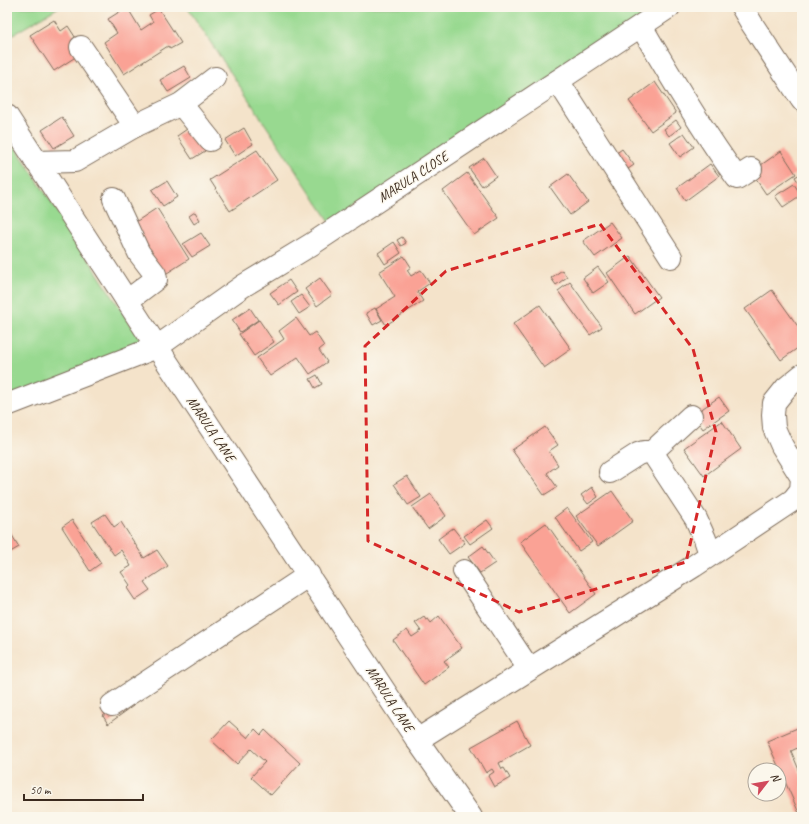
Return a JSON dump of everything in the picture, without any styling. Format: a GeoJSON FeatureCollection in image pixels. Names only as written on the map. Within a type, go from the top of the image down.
{"type":"FeatureCollection","features":[{"type":"Feature","properties":{"kind":"street","name":"MARULA CLOSE"},"geometry":{"type":"LineString","coordinates":[[7,405],[157,346],[244,286],[312,244],[670,7]]}},
{"type":"Feature","properties":{"kind":"street"},"geometry":{"type":"LineString","coordinates":[[742,7],[802,100]]}},
{"type":"Feature","properties":{"kind":"street"},"geometry":{"type":"LineString","coordinates":[[641,26],[673,81],[719,153],[737,178],[751,169]]}},
{"type":"Feature","properties":{"kind":"street"},"geometry":{"type":"LineString","coordinates":[[81,47],[135,126]]}},
{"type":"Feature","properties":{"kind":"street"},"geometry":{"type":"LineString","coordinates":[[36,162],[75,161],[135,126],[181,104],[215,78]]}},
{"type":"Feature","properties":{"kind":"street"},"geometry":{"type":"LineString","coordinates":[[558,82],[671,257]]}},
{"type":"Feature","properties":{"kind":"street"},"geometry":{"type":"LineString","coordinates":[[181,104],[210,140]]}},
{"type":"Feature","properties":{"kind":"street","name":"MARULA LANE"},"geometry":{"type":"LineString","coordinates":[[7,116],[127,301],[417,740],[471,817]]}},
{"type":"Feature","properties":{"kind":"street"},"geometry":{"type":"LineString","coordinates":[[114,199],[139,252],[155,274],[156,279],[127,301]]}},
{"type":"Feature","properties":{"kind":"street"},"geometry":{"type":"LineString","coordinates":[[802,375],[786,388],[774,403],[773,415],[774,428],[782,446],[802,478],[802,490]]}},
{"type":"Feature","properties":{"kind":"street"},"geometry":{"type":"LineString","coordinates":[[610,472],[638,454],[652,452],[684,429]]}},
{"type":"Feature","properties":{"kind":"street"},"geometry":{"type":"LineString","coordinates":[[652,452],[696,518],[705,538],[702,560]]}},
{"type":"Feature","properties":{"kind":"street","name":"MARULA LANE"},"geometry":{"type":"LineString","coordinates":[[417,740],[730,542],[793,500],[802,490]]}},
{"type":"Feature","properties":{"kind":"street"},"geometry":{"type":"LineString","coordinates":[[464,571],[529,669]]}},
{"type":"Feature","properties":{"kind":"street"},"geometry":{"type":"LineString","coordinates":[[112,705],[308,575]]}},
{"type":"Feature","properties":{"kind":"highlighted area"},"geometry":{"type":"Polygon","coordinates":[[[600,224],[693,349],[716,432],[686,562],[519,612],[368,541],[365,346],[446,271],[600,224]]]}},
{"type":"Feature","properties":{"kind":"green space"},"geometry":{"type":"Polygon","coordinates":[[[7,7],[59,7],[7,38],[7,7]]]}},
{"type":"Feature","properties":{"kind":"green space"},"geometry":{"type":"Polygon","coordinates":[[[187,7],[658,7],[331,223],[187,7]]]}},
{"type":"Feature","properties":{"kind":"green space"},"geometry":{"type":"Polygon","coordinates":[[[7,134],[148,351],[7,408],[7,134]]]}},
{"type":"Feature","properties":{"kind":"building"},"geometry":{"type":"Polygon","coordinates":[[[127,7],[141,30],[153,22],[149,15],[159,9],[181,43],[170,49],[168,46],[124,74],[104,42],[117,33],[108,19],[127,7]]]}},
{"type":"Feature","properties":{"kind":"building"},"geometry":{"type":"Polygon","coordinates":[[[54,20],[61,31],[68,26],[79,43],[77,56],[54,71],[30,35],[54,20]]]}},
{"type":"Feature","properties":{"kind":"building"},"geometry":{"type":"Polygon","coordinates":[[[184,66],[191,78],[168,92],[160,80],[184,66]]]}},
{"type":"Feature","properties":{"kind":"building"},"geometry":{"type":"Polygon","coordinates":[[[655,82],[676,113],[651,131],[629,101],[655,82]]]}},
{"type":"Feature","properties":{"kind":"building"},"geometry":{"type":"Polygon","coordinates":[[[62,117],[74,136],[54,148],[42,130],[62,117]]]}},
{"type":"Feature","properties":{"kind":"building"},"geometry":{"type":"Polygon","coordinates":[[[676,120],[681,127],[669,136],[664,129],[676,120]]]}},
{"type":"Feature","properties":{"kind":"building"},"geometry":{"type":"Polygon","coordinates":[[[190,127],[205,151],[192,159],[177,136],[190,127]]]}},
{"type":"Feature","properties":{"kind":"building"},"geometry":{"type":"Polygon","coordinates":[[[244,128],[253,144],[235,156],[225,140],[244,128]]]}},
{"type":"Feature","properties":{"kind":"building"},"geometry":{"type":"Polygon","coordinates":[[[684,133],[694,147],[680,157],[670,143],[684,133]]]}},
{"type":"Feature","properties":{"kind":"building"},"geometry":{"type":"Polygon","coordinates":[[[622,149],[634,165],[625,171],[614,155],[622,149]]]}},
{"type":"Feature","properties":{"kind":"building"},"geometry":{"type":"Polygon","coordinates":[[[257,150],[277,180],[230,211],[210,180],[257,150]]]}},
{"type":"Feature","properties":{"kind":"building"},"geometry":{"type":"Polygon","coordinates":[[[781,151],[796,174],[766,194],[751,172],[781,151]]]}},
{"type":"Feature","properties":{"kind":"building"},"geometry":{"type":"Polygon","coordinates":[[[484,158],[496,176],[482,186],[469,168],[484,158]]]}},
{"type":"Feature","properties":{"kind":"building"},"geometry":{"type":"Polygon","coordinates":[[[710,164],[719,176],[685,201],[677,188],[710,164]]]}},
{"type":"Feature","properties":{"kind":"building"},"geometry":{"type":"Polygon","coordinates":[[[467,173],[499,218],[474,235],[443,191],[467,173]]]}},
{"type":"Feature","properties":{"kind":"building"},"geometry":{"type":"Polygon","coordinates":[[[802,173],[802,188],[795,177],[802,173]]]}},
{"type":"Feature","properties":{"kind":"building"},"geometry":{"type":"Polygon","coordinates":[[[568,174],[588,202],[570,215],[550,187],[568,174]]]}},
{"type":"Feature","properties":{"kind":"building"},"geometry":{"type":"Polygon","coordinates":[[[167,181],[177,197],[163,206],[152,190],[167,181]]]}},
{"type":"Feature","properties":{"kind":"building"},"geometry":{"type":"Polygon","coordinates":[[[794,184],[801,195],[783,207],[775,196],[794,184]]]}},
{"type":"Feature","properties":{"kind":"building"},"geometry":{"type":"Polygon","coordinates":[[[157,208],[189,259],[164,275],[131,225],[157,208]]]}},
{"type":"Feature","properties":{"kind":"building"},"geometry":{"type":"Polygon","coordinates":[[[195,212],[200,220],[194,224],[189,216],[195,212]]]}},
{"type":"Feature","properties":{"kind":"building"},"geometry":{"type":"Polygon","coordinates":[[[610,222],[622,238],[595,257],[583,241],[610,222]]]}},
{"type":"Feature","properties":{"kind":"building"},"geometry":{"type":"Polygon","coordinates":[[[201,233],[210,246],[192,257],[183,244],[201,233]]]}},
{"type":"Feature","properties":{"kind":"building"},"geometry":{"type":"Polygon","coordinates":[[[402,237],[406,243],[401,246],[397,240],[402,237]]]}},
{"type":"Feature","properties":{"kind":"building"},"geometry":{"type":"Polygon","coordinates":[[[394,242],[401,253],[385,264],[378,253],[394,242]]]}},
{"type":"Feature","properties":{"kind":"building"},"geometry":{"type":"Polygon","coordinates":[[[404,256],[411,267],[407,270],[411,276],[421,270],[430,283],[417,292],[423,301],[386,325],[376,309],[395,297],[379,272],[404,256]]]}},
{"type":"Feature","properties":{"kind":"building"},"geometry":{"type":"Polygon","coordinates":[[[630,256],[659,297],[635,314],[607,273],[630,256]]]}},
{"type":"Feature","properties":{"kind":"building"},"geometry":{"type":"Polygon","coordinates":[[[598,267],[609,282],[593,293],[583,278],[598,267]]]}},
{"type":"Feature","properties":{"kind":"building"},"geometry":{"type":"Polygon","coordinates":[[[562,270],[567,277],[556,285],[551,278],[562,270]]]}},
{"type":"Feature","properties":{"kind":"building"},"geometry":{"type":"Polygon","coordinates":[[[320,278],[332,295],[317,306],[305,289],[320,278]]]}},
{"type":"Feature","properties":{"kind":"building"},"geometry":{"type":"Polygon","coordinates":[[[289,280],[297,292],[279,305],[270,293],[289,280]]]}},
{"type":"Feature","properties":{"kind":"building"},"geometry":{"type":"Polygon","coordinates":[[[570,282],[602,327],[590,335],[558,291],[570,282]]]}},
{"type":"Feature","properties":{"kind":"building"},"geometry":{"type":"Polygon","coordinates":[[[772,290],[802,332],[802,345],[781,360],[745,309],[772,290]]]}},
{"type":"Feature","properties":{"kind":"building"},"geometry":{"type":"Polygon","coordinates":[[[301,295],[310,307],[299,314],[291,302],[301,295]]]}},
{"type":"Feature","properties":{"kind":"building"},"geometry":{"type":"Polygon","coordinates":[[[540,305],[571,349],[544,368],[513,324],[540,305]]]}},
{"type":"Feature","properties":{"kind":"building"},"geometry":{"type":"Polygon","coordinates":[[[250,308],[258,320],[240,332],[232,320],[250,308]]]}},
{"type":"Feature","properties":{"kind":"building"},"geometry":{"type":"Polygon","coordinates":[[[375,308],[382,320],[373,325],[366,313],[375,308]]]}},
{"type":"Feature","properties":{"kind":"building"},"geometry":{"type":"Polygon","coordinates":[[[296,318],[309,336],[315,332],[324,346],[319,350],[327,362],[310,374],[298,357],[270,376],[257,358],[284,339],[279,331],[296,318]]]}},
{"type":"Feature","properties":{"kind":"building"},"geometry":{"type":"Polygon","coordinates":[[[259,320],[274,342],[254,356],[239,334],[259,320]]]}},
{"type":"Feature","properties":{"kind":"building"},"geometry":{"type":"Polygon","coordinates":[[[317,375],[322,384],[315,388],[310,379],[317,375]]]}},
{"type":"Feature","properties":{"kind":"building"},"geometry":{"type":"Polygon","coordinates":[[[719,397],[729,411],[703,429],[693,415],[719,397]]]}},
{"type":"Feature","properties":{"kind":"building"},"geometry":{"type":"Polygon","coordinates":[[[722,421],[741,449],[704,476],[684,448],[722,421]]]}},
{"type":"Feature","properties":{"kind":"building"},"geometry":{"type":"Polygon","coordinates":[[[545,427],[558,445],[549,451],[558,465],[547,473],[557,487],[544,495],[512,450],[545,427]]]}},
{"type":"Feature","properties":{"kind":"building"},"geometry":{"type":"Polygon","coordinates":[[[407,476],[421,497],[408,505],[394,484],[407,476]]]}},
{"type":"Feature","properties":{"kind":"building"},"geometry":{"type":"Polygon","coordinates":[[[592,487],[598,497],[588,504],[581,495],[592,487]]]}},
{"type":"Feature","properties":{"kind":"building"},"geometry":{"type":"Polygon","coordinates":[[[612,491],[633,521],[598,546],[576,516],[612,491]]]}},
{"type":"Feature","properties":{"kind":"building"},"geometry":{"type":"Polygon","coordinates":[[[431,494],[446,516],[428,529],[412,507],[431,494]]]}},
{"type":"Feature","properties":{"kind":"building"},"geometry":{"type":"Polygon","coordinates":[[[567,508],[592,542],[579,551],[555,517],[567,508]]]}},
{"type":"Feature","properties":{"kind":"building"},"geometry":{"type":"Polygon","coordinates":[[[105,514],[114,527],[121,522],[144,558],[157,550],[168,566],[144,582],[150,590],[135,600],[127,588],[130,585],[121,572],[131,566],[121,550],[114,555],[92,522],[105,514]]]}},
{"type":"Feature","properties":{"kind":"building"},"geometry":{"type":"Polygon","coordinates":[[[72,520],[101,563],[90,571],[62,527],[72,520]]]}},
{"type":"Feature","properties":{"kind":"building"},"geometry":{"type":"Polygon","coordinates":[[[487,520],[493,528],[470,544],[464,536],[487,520]]]}},
{"type":"Feature","properties":{"kind":"building"},"geometry":{"type":"Polygon","coordinates":[[[546,523],[596,594],[570,613],[520,542],[546,523]]]}},
{"type":"Feature","properties":{"kind":"building"},"geometry":{"type":"Polygon","coordinates":[[[7,527],[19,547],[7,554],[7,527]]]}},
{"type":"Feature","properties":{"kind":"building"},"geometry":{"type":"Polygon","coordinates":[[[453,528],[465,543],[449,554],[438,539],[453,528]]]}},
{"type":"Feature","properties":{"kind":"building"},"geometry":{"type":"Polygon","coordinates":[[[483,546],[495,563],[480,573],[468,557],[483,546]]]}},
{"type":"Feature","properties":{"kind":"building"},"geometry":{"type":"Polygon","coordinates":[[[439,616],[462,648],[444,661],[449,667],[424,685],[393,640],[407,630],[412,637],[421,631],[415,623],[424,617],[431,623],[439,616]]]}},
{"type":"Feature","properties":{"kind":"building"},"geometry":{"type":"Polygon","coordinates":[[[128,698],[133,706],[108,724],[103,716],[128,698]]]}},
{"type":"Feature","properties":{"kind":"building"},"geometry":{"type":"Polygon","coordinates":[[[229,721],[248,738],[255,729],[261,735],[265,730],[300,763],[271,795],[251,777],[265,762],[251,749],[237,764],[211,740],[229,721]]]}},
{"type":"Feature","properties":{"kind":"building"},"geometry":{"type":"Polygon","coordinates":[[[517,721],[530,745],[499,763],[510,778],[494,787],[488,776],[494,772],[492,769],[486,773],[471,747],[517,721]]]}},
{"type":"Feature","properties":{"kind":"building"},"geometry":{"type":"Polygon","coordinates":[[[802,726],[802,746],[791,751],[802,777],[802,812],[799,813],[787,786],[787,762],[776,762],[767,741],[802,726]]]}}]}
